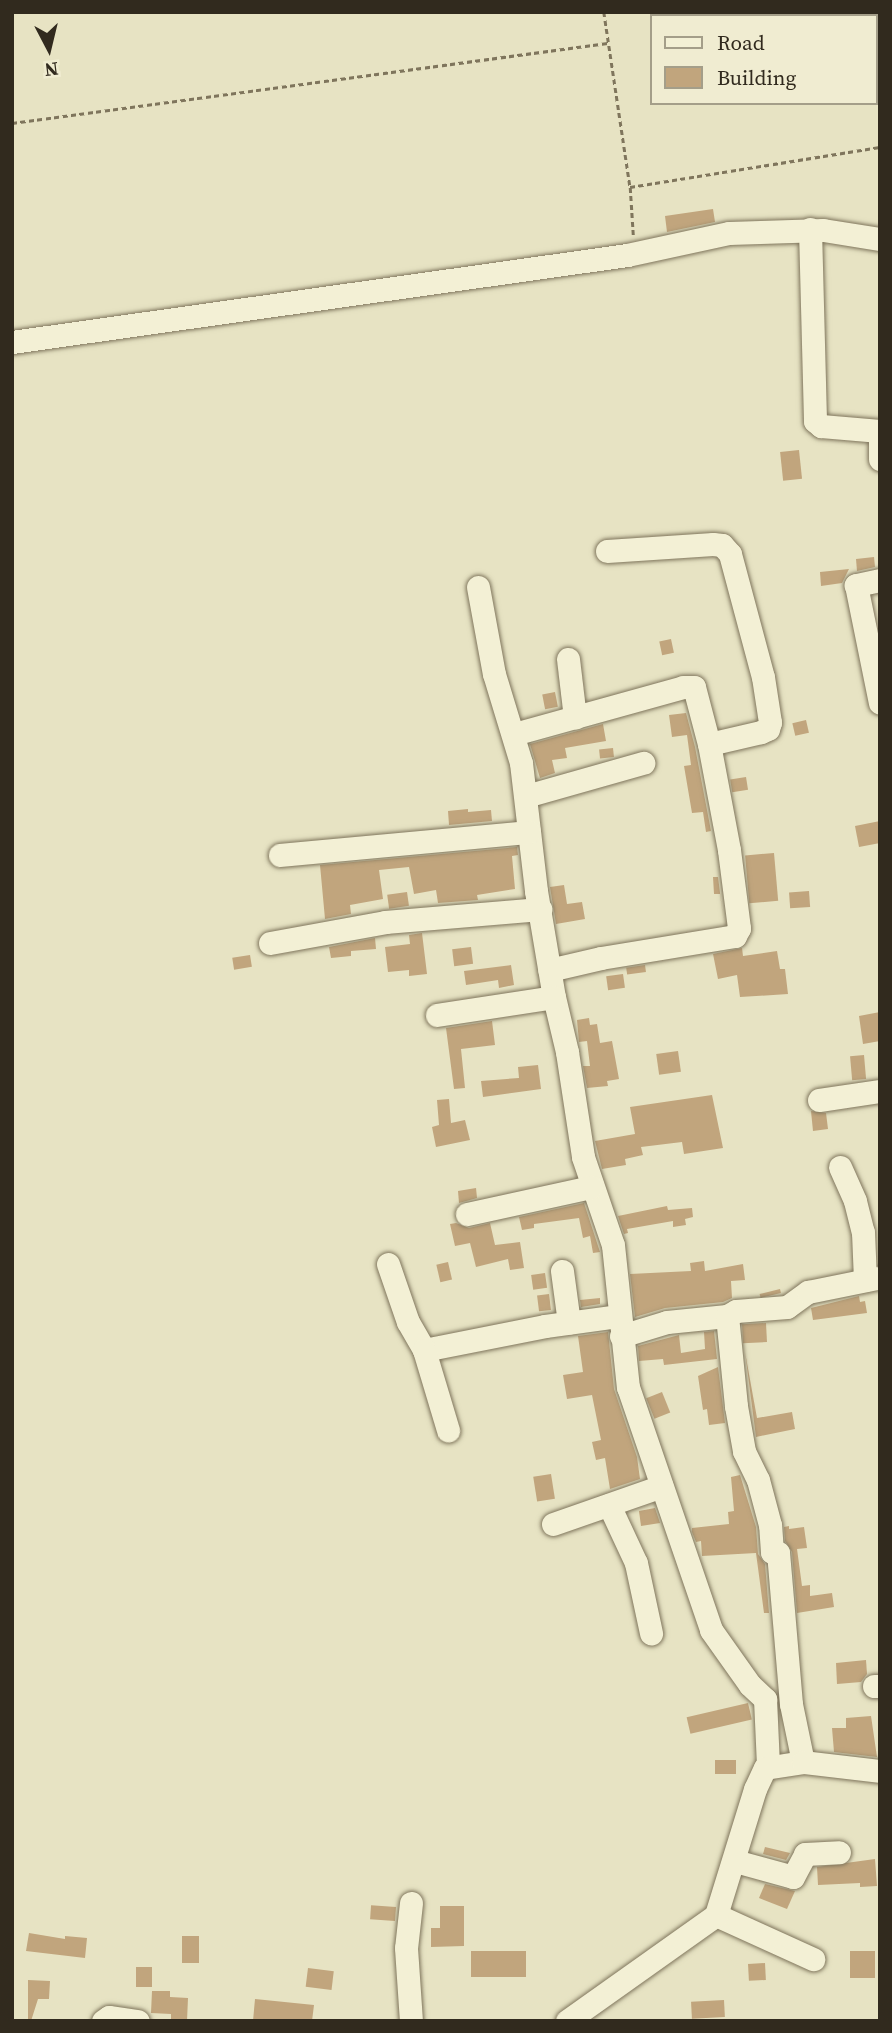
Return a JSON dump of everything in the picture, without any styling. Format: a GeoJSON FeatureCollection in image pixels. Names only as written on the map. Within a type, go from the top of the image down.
{"type":"FeatureCollection","features":[{"type":"Feature","properties":{"kind":"street"},"geometry":{"type":"LineString","coordinates":[[810,229],[815,421],[821,426],[880,432],[880,459]]}},
{"type":"Feature","properties":{"kind":"street"},"geometry":{"type":"LineString","coordinates":[[12,342],[632,253],[729,233],[810,229],[880,239]]}},
{"type":"Feature","properties":{"kind":"street"},"geometry":{"type":"LineString","coordinates":[[607,551],[713,544],[722,545],[730,554],[763,677],[770,722],[768,729],[761,732],[709,744]]}},
{"type":"Feature","properties":{"kind":"street"},"geometry":{"type":"LineString","coordinates":[[880,580],[856,585],[880,703]]}},
{"type":"Feature","properties":{"kind":"street"},"geometry":{"type":"LineString","coordinates":[[478,587],[494,674],[514,733],[526,796],[549,970],[568,1052],[583,1157],[612,1245],[628,1387],[711,1630],[750,1685],[765,1699],[768,1766]]}},
{"type":"Feature","properties":{"kind":"street"},"geometry":{"type":"LineString","coordinates":[[568,659],[575,718]]}},
{"type":"Feature","properties":{"kind":"street"},"geometry":{"type":"LineString","coordinates":[[514,733],[690,685],[697,691],[729,850],[738,933],[727,939],[601,958],[549,970]]}},
{"type":"Feature","properties":{"kind":"street"},"geometry":{"type":"LineString","coordinates":[[526,796],[643,763]]}},
{"type":"Feature","properties":{"kind":"street"},"geometry":{"type":"LineString","coordinates":[[280,855],[529,832]]}},
{"type":"Feature","properties":{"kind":"street"},"geometry":{"type":"LineString","coordinates":[[270,943],[385,922],[540,909]]}},
{"type":"Feature","properties":{"kind":"street"},"geometry":{"type":"LineString","coordinates":[[437,1015],[554,997]]}},
{"type":"Feature","properties":{"kind":"street"},"geometry":{"type":"LineString","coordinates":[[819,1100],[880,1091]]}},
{"type":"Feature","properties":{"kind":"street"},"geometry":{"type":"LineString","coordinates":[[424,1350],[569,1323],[620,1326],[727,1316],[736,1311],[787,1307],[808,1292],[871,1279],[855,1201],[840,1167]]}},
{"type":"Feature","properties":{"kind":"street"},"geometry":{"type":"LineString","coordinates":[[467,1214],[591,1187]]}},
{"type":"Feature","properties":{"kind":"street"},"geometry":{"type":"LineString","coordinates":[[388,1265],[408,1322],[424,1350],[447,1430]]}},
{"type":"Feature","properties":{"kind":"street"},"geometry":{"type":"LineString","coordinates":[[562,1271],[569,1323]]}},
{"type":"Feature","properties":{"kind":"street"},"geometry":{"type":"LineString","coordinates":[[727,1316],[736,1406],[744,1451],[758,1480],[769,1525],[772,1552],[778,1553],[791,1704],[803,1762]]}},
{"type":"Feature","properties":{"kind":"street"},"geometry":{"type":"LineString","coordinates":[[553,1524],[662,1486]]}},
{"type":"Feature","properties":{"kind":"street"},"geometry":{"type":"LineString","coordinates":[[609,1505],[636,1563],[650,1633]]}},
{"type":"Feature","properties":{"kind":"street"},"geometry":{"type":"LineString","coordinates":[[567,2021],[716,1915],[762,1770],[768,1766],[803,1762],[880,1771]]}},
{"type":"Feature","properties":{"kind":"street"},"geometry":{"type":"LineString","coordinates":[[735,1861],[793,1877],[805,1854],[839,1852]]}},
{"type":"Feature","properties":{"kind":"street"},"geometry":{"type":"LineString","coordinates":[[411,1903],[406,1948],[411,2021]]}},
{"type":"Feature","properties":{"kind":"street"},"geometry":{"type":"LineString","coordinates":[[716,1915],[813,1959]]}},
{"type":"Feature","properties":{"kind":"street"},"geometry":{"type":"LineString","coordinates":[[103,2021],[109,2017],[138,2021]]}},
{"type":"Feature","properties":{"kind":"path"},"geometry":{"type":"LineString","coordinates":[[604,12],[630,187],[632,253]]}},
{"type":"Feature","properties":{"kind":"path"},"geometry":{"type":"LineString","coordinates":[[12,123],[608,43]]}},
{"type":"Feature","properties":{"kind":"path"},"geometry":{"type":"LineString","coordinates":[[630,187],[880,146]]}},
{"type":"Feature","properties":{"kind":"building"},"geometry":{"type":"Polygon","coordinates":[[[713,209],[715,222],[667,232],[665,216],[713,209]]]}},
{"type":"Feature","properties":{"kind":"building"},"geometry":{"type":"Polygon","coordinates":[[[799,450],[802,479],[783,481],[780,452],[799,450]]]}},
{"type":"Feature","properties":{"kind":"building"},"geometry":{"type":"Polygon","coordinates":[[[874,557],[875,567],[857,571],[856,559],[874,557]]]}},
{"type":"Feature","properties":{"kind":"building"},"geometry":{"type":"Polygon","coordinates":[[[849,569],[842,583],[821,586],[820,572],[849,569]]]}},
{"type":"Feature","properties":{"kind":"building"},"geometry":{"type":"Polygon","coordinates":[[[671,639],[674,653],[662,655],[659,641],[671,639]]]}},
{"type":"Feature","properties":{"kind":"building"},"geometry":{"type":"Polygon","coordinates":[[[555,692],[558,707],[545,709],[542,694],[555,692]]]}},
{"type":"Feature","properties":{"kind":"building"},"geometry":{"type":"Polygon","coordinates":[[[686,713],[711,831],[706,832],[703,812],[692,813],[684,766],[691,765],[687,735],[672,737],[669,715],[686,713]]]}},
{"type":"Feature","properties":{"kind":"building"},"geometry":{"type":"Polygon","coordinates":[[[806,720],[809,733],[795,736],[792,723],[806,720]]]}},
{"type":"Feature","properties":{"kind":"building"},"geometry":{"type":"Polygon","coordinates":[[[603,724],[606,741],[565,748],[567,758],[552,760],[555,773],[540,778],[530,744],[603,724]]]}},
{"type":"Feature","properties":{"kind":"building"},"geometry":{"type":"Polygon","coordinates":[[[613,748],[614,757],[600,758],[599,749],[613,748]]]}},
{"type":"Feature","properties":{"kind":"building"},"geometry":{"type":"Polygon","coordinates":[[[746,777],[748,790],[732,792],[730,780],[746,777]]]}},
{"type":"Feature","properties":{"kind":"building"},"geometry":{"type":"Polygon","coordinates":[[[468,809],[468,812],[491,810],[492,821],[449,825],[448,811],[468,809]]]}},
{"type":"Feature","properties":{"kind":"building"},"geometry":{"type":"Polygon","coordinates":[[[880,821],[880,843],[859,847],[855,826],[880,821]]]}},
{"type":"Feature","properties":{"kind":"building"},"geometry":{"type":"Polygon","coordinates":[[[517,847],[518,855],[512,856],[515,889],[477,895],[478,900],[438,903],[436,890],[414,894],[409,867],[379,870],[383,899],[350,905],[351,914],[325,919],[320,865],[517,847]]]}},
{"type":"Feature","properties":{"kind":"building"},"geometry":{"type":"Polygon","coordinates":[[[774,853],[778,901],[749,903],[745,856],[774,853]]]}},
{"type":"Feature","properties":{"kind":"building"},"geometry":{"type":"Polygon","coordinates":[[[713,877],[718,877],[724,924],[720,894],[714,894],[713,877]]]}},
{"type":"Feature","properties":{"kind":"building"},"geometry":{"type":"Polygon","coordinates":[[[564,885],[567,904],[582,902],[585,919],[556,924],[550,887],[564,885]]]}},
{"type":"Feature","properties":{"kind":"building"},"geometry":{"type":"Polygon","coordinates":[[[809,891],[810,907],[790,908],[789,892],[809,891]]]}},
{"type":"Feature","properties":{"kind":"building"},"geometry":{"type":"Polygon","coordinates":[[[407,892],[409,906],[389,909],[387,895],[407,892]]]}},
{"type":"Feature","properties":{"kind":"building"},"geometry":{"type":"Polygon","coordinates":[[[422,933],[427,974],[409,976],[409,970],[388,972],[385,947],[410,944],[409,935],[422,933]]]}},
{"type":"Feature","properties":{"kind":"building"},"geometry":{"type":"Polygon","coordinates":[[[375,938],[376,949],[351,951],[351,956],[331,958],[329,947],[375,938]]]}},
{"type":"Feature","properties":{"kind":"building"},"geometry":{"type":"Polygon","coordinates":[[[471,947],[473,964],[454,966],[452,949],[471,947]]]}},
{"type":"Feature","properties":{"kind":"building"},"geometry":{"type":"Polygon","coordinates":[[[742,948],[743,956],[777,951],[780,969],[785,969],[788,994],[740,997],[737,975],[718,979],[713,954],[742,948]]]}},
{"type":"Feature","properties":{"kind":"building"},"geometry":{"type":"Polygon","coordinates":[[[250,955],[252,967],[234,970],[232,958],[250,955]]]}},
{"type":"Feature","properties":{"kind":"building"},"geometry":{"type":"Polygon","coordinates":[[[511,965],[514,985],[499,988],[498,980],[466,985],[464,971],[511,965]]]}},
{"type":"Feature","properties":{"kind":"building"},"geometry":{"type":"Polygon","coordinates":[[[645,965],[646,972],[627,975],[626,968],[645,965]]]}},
{"type":"Feature","properties":{"kind":"building"},"geometry":{"type":"Polygon","coordinates":[[[623,974],[625,988],[608,990],[606,976],[623,974]]]}},
{"type":"Feature","properties":{"kind":"building"},"geometry":{"type":"Polygon","coordinates":[[[880,1012],[880,1041],[863,1044],[859,1016],[880,1012]]]}},
{"type":"Feature","properties":{"kind":"building"},"geometry":{"type":"Polygon","coordinates":[[[589,1018],[590,1025],[597,1024],[600,1043],[612,1041],[619,1079],[607,1081],[608,1086],[587,1088],[583,1066],[590,1066],[587,1041],[579,1042],[577,1020],[589,1018]]]}},
{"type":"Feature","properties":{"kind":"building"},"geometry":{"type":"Polygon","coordinates":[[[492,1021],[495,1045],[461,1049],[465,1088],[454,1089],[446,1028],[492,1021]]]}},
{"type":"Feature","properties":{"kind":"building"},"geometry":{"type":"Polygon","coordinates":[[[678,1051],[681,1072],[659,1075],[656,1054],[678,1051]]]}},
{"type":"Feature","properties":{"kind":"building"},"geometry":{"type":"Polygon","coordinates":[[[864,1055],[866,1079],[852,1080],[850,1056],[864,1055]]]}},
{"type":"Feature","properties":{"kind":"building"},"geometry":{"type":"Polygon","coordinates":[[[538,1065],[541,1089],[483,1097],[481,1081],[519,1078],[518,1067],[538,1065]]]}},
{"type":"Feature","properties":{"kind":"building"},"geometry":{"type":"Polygon","coordinates":[[[712,1095],[723,1148],[684,1154],[682,1142],[641,1147],[643,1155],[625,1159],[626,1165],[602,1169],[595,1141],[635,1134],[630,1107],[712,1095]]]}},
{"type":"Feature","properties":{"kind":"building"},"geometry":{"type":"Polygon","coordinates":[[[449,1099],[451,1123],[465,1120],[470,1140],[436,1147],[432,1127],[439,1125],[437,1100],[449,1099]]]}},
{"type":"Feature","properties":{"kind":"building"},"geometry":{"type":"Polygon","coordinates":[[[811,1111],[826,1113],[828,1129],[813,1131],[811,1111]]]}},
{"type":"Feature","properties":{"kind":"building"},"geometry":{"type":"Polygon","coordinates":[[[476,1188],[477,1198],[459,1203],[458,1191],[476,1188]]]}},
{"type":"Feature","properties":{"kind":"building"},"geometry":{"type":"Polygon","coordinates":[[[584,1203],[600,1252],[593,1253],[590,1236],[583,1238],[579,1218],[534,1224],[534,1228],[522,1230],[519,1217],[584,1203]]]}},
{"type":"Feature","properties":{"kind":"building"},"geometry":{"type":"Polygon","coordinates":[[[667,1206],[668,1210],[692,1208],[693,1217],[685,1219],[686,1225],[673,1227],[673,1221],[627,1229],[628,1233],[624,1234],[618,1216],[667,1206]]]}},
{"type":"Feature","properties":{"kind":"building"},"geometry":{"type":"Polygon","coordinates":[[[456,1223],[469,1228],[490,1223],[495,1245],[520,1242],[524,1268],[510,1270],[508,1259],[476,1267],[470,1243],[455,1246],[450,1224],[456,1223]]]}},
{"type":"Feature","properties":{"kind":"building"},"geometry":{"type":"Polygon","coordinates":[[[704,1261],[705,1271],[743,1264],[745,1280],[731,1281],[732,1298],[723,1302],[665,1308],[635,1317],[630,1274],[691,1271],[690,1263],[704,1261]]]}},
{"type":"Feature","properties":{"kind":"building"},"geometry":{"type":"Polygon","coordinates":[[[448,1262],[452,1280],[440,1282],[436,1265],[448,1262]]]}},
{"type":"Feature","properties":{"kind":"building"},"geometry":{"type":"Polygon","coordinates":[[[545,1273],[547,1288],[533,1290],[531,1275],[545,1273]]]}},
{"type":"Feature","properties":{"kind":"building"},"geometry":{"type":"Polygon","coordinates":[[[780,1289],[781,1293],[761,1298],[760,1294],[780,1289]]]}},
{"type":"Feature","properties":{"kind":"building"},"geometry":{"type":"Polygon","coordinates":[[[549,1294],[551,1310],[539,1311],[537,1295],[549,1294]]]}},
{"type":"Feature","properties":{"kind":"building"},"geometry":{"type":"Polygon","coordinates":[[[859,1296],[860,1302],[865,1301],[867,1313],[813,1320],[811,1308],[859,1296]]]}},
{"type":"Feature","properties":{"kind":"building"},"geometry":{"type":"Polygon","coordinates":[[[600,1298],[600,1304],[581,1307],[580,1300],[600,1298]]]}},
{"type":"Feature","properties":{"kind":"building"},"geometry":{"type":"Polygon","coordinates":[[[766,1323],[767,1342],[743,1343],[742,1324],[766,1323]]]}},
{"type":"Feature","properties":{"kind":"building"},"geometry":{"type":"Polygon","coordinates":[[[714,1331],[717,1359],[664,1365],[663,1359],[639,1361],[638,1346],[679,1335],[681,1353],[705,1349],[704,1332],[714,1331]]]}},
{"type":"Feature","properties":{"kind":"building"},"geometry":{"type":"Polygon","coordinates":[[[608,1332],[614,1389],[637,1457],[640,1479],[610,1489],[605,1458],[596,1460],[592,1442],[601,1440],[592,1395],[567,1399],[563,1375],[583,1372],[578,1336],[608,1332]]]}},
{"type":"Feature","properties":{"kind":"building"},"geometry":{"type":"Polygon","coordinates":[[[745,1352],[757,1418],[792,1412],[795,1429],[756,1437],[745,1352]]]}},
{"type":"Feature","properties":{"kind":"building"},"geometry":{"type":"Polygon","coordinates":[[[718,1367],[725,1423],[709,1425],[707,1409],[703,1410],[698,1376],[718,1367]]]}},
{"type":"Feature","properties":{"kind":"building"},"geometry":{"type":"Polygon","coordinates":[[[662,1392],[670,1412],[654,1419],[646,1398],[662,1392]]]}},
{"type":"Feature","properties":{"kind":"building"},"geometry":{"type":"Polygon","coordinates":[[[551,1474],[555,1499],[537,1502],[533,1477],[551,1474]]]}},
{"type":"Feature","properties":{"kind":"building"},"geometry":{"type":"Polygon","coordinates":[[[740,1475],[756,1527],[758,1554],[765,1564],[769,1613],[764,1613],[756,1553],[702,1556],[701,1541],[696,1542],[692,1532],[692,1528],[729,1524],[728,1512],[734,1511],[731,1477],[740,1475]]]}},
{"type":"Feature","properties":{"kind":"building"},"geometry":{"type":"Polygon","coordinates":[[[655,1508],[660,1523],[641,1526],[639,1511],[655,1508]]]}},
{"type":"Feature","properties":{"kind":"building"},"geometry":{"type":"Polygon","coordinates":[[[789,1526],[789,1529],[804,1527],[807,1548],[797,1549],[802,1586],[810,1585],[810,1596],[832,1593],[834,1607],[797,1613],[792,1552],[785,1541],[784,1527],[789,1526]]]}},
{"type":"Feature","properties":{"kind":"building"},"geometry":{"type":"Polygon","coordinates":[[[866,1660],[867,1674],[861,1682],[837,1684],[836,1663],[866,1660]]]}},
{"type":"Feature","properties":{"kind":"building"},"geometry":{"type":"Polygon","coordinates":[[[748,1703],[752,1720],[690,1734],[687,1717],[748,1703]]]}},
{"type":"Feature","properties":{"kind":"building"},"geometry":{"type":"Polygon","coordinates":[[[871,1716],[877,1757],[834,1752],[832,1728],[846,1728],[846,1718],[871,1716]]]}},
{"type":"Feature","properties":{"kind":"building"},"geometry":{"type":"Polygon","coordinates":[[[715,1760],[736,1760],[736,1774],[715,1774],[715,1760]]]}},
{"type":"Feature","properties":{"kind":"building"},"geometry":{"type":"Polygon","coordinates":[[[765,1847],[790,1853],[786,1860],[763,1854],[765,1847]]]}},
{"type":"Feature","properties":{"kind":"building"},"geometry":{"type":"Polygon","coordinates":[[[875,1859],[877,1886],[860,1887],[860,1883],[818,1885],[817,1867],[875,1859]]]}},
{"type":"Feature","properties":{"kind":"building"},"geometry":{"type":"Polygon","coordinates":[[[765,1884],[795,1891],[787,1909],[759,1898],[765,1884]]]}},
{"type":"Feature","properties":{"kind":"building"},"geometry":{"type":"Polygon","coordinates":[[[371,1905],[396,1907],[395,1921],[370,1919],[371,1905]]]}},
{"type":"Feature","properties":{"kind":"building"},"geometry":{"type":"Polygon","coordinates":[[[440,1906],[464,1906],[464,1946],[431,1947],[431,1928],[440,1928],[440,1906]]]}},
{"type":"Feature","properties":{"kind":"building"},"geometry":{"type":"Polygon","coordinates":[[[29,1933],[65,1939],[65,1936],[87,1938],[85,1958],[26,1951],[29,1933]]]}},
{"type":"Feature","properties":{"kind":"building"},"geometry":{"type":"Polygon","coordinates":[[[182,1936],[199,1936],[199,1963],[182,1963],[182,1936]]]}},
{"type":"Feature","properties":{"kind":"building"},"geometry":{"type":"Polygon","coordinates":[[[471,1951],[526,1951],[526,1977],[471,1977],[471,1951]]]}},
{"type":"Feature","properties":{"kind":"building"},"geometry":{"type":"Polygon","coordinates":[[[850,1951],[875,1951],[875,1978],[850,1978],[850,1951]]]}},
{"type":"Feature","properties":{"kind":"building"},"geometry":{"type":"Polygon","coordinates":[[[765,1963],[766,1980],[749,1981],[748,1964],[765,1963]]]}},
{"type":"Feature","properties":{"kind":"building"},"geometry":{"type":"Polygon","coordinates":[[[136,1967],[152,1967],[152,1987],[136,1987],[136,1967]]]}},
{"type":"Feature","properties":{"kind":"building"},"geometry":{"type":"Polygon","coordinates":[[[308,1968],[334,1971],[331,1990],[306,1987],[308,1968]]]}},
{"type":"Feature","properties":{"kind":"building"},"geometry":{"type":"Polygon","coordinates":[[[28,1980],[50,1981],[49,1999],[38,1999],[31,2021],[28,2021],[28,1980]]]}},
{"type":"Feature","properties":{"kind":"building"},"geometry":{"type":"Polygon","coordinates":[[[152,1991],[170,1991],[170,1997],[188,1998],[187,2021],[171,2020],[171,2014],[151,2013],[152,1991]]]}},
{"type":"Feature","properties":{"kind":"building"},"geometry":{"type":"Polygon","coordinates":[[[255,1999],[314,2005],[312,2021],[253,2021],[255,1999]]]}},
{"type":"Feature","properties":{"kind":"building"},"geometry":{"type":"Polygon","coordinates":[[[724,2000],[725,2017],[692,2019],[691,2002],[724,2000]]]}}]}
